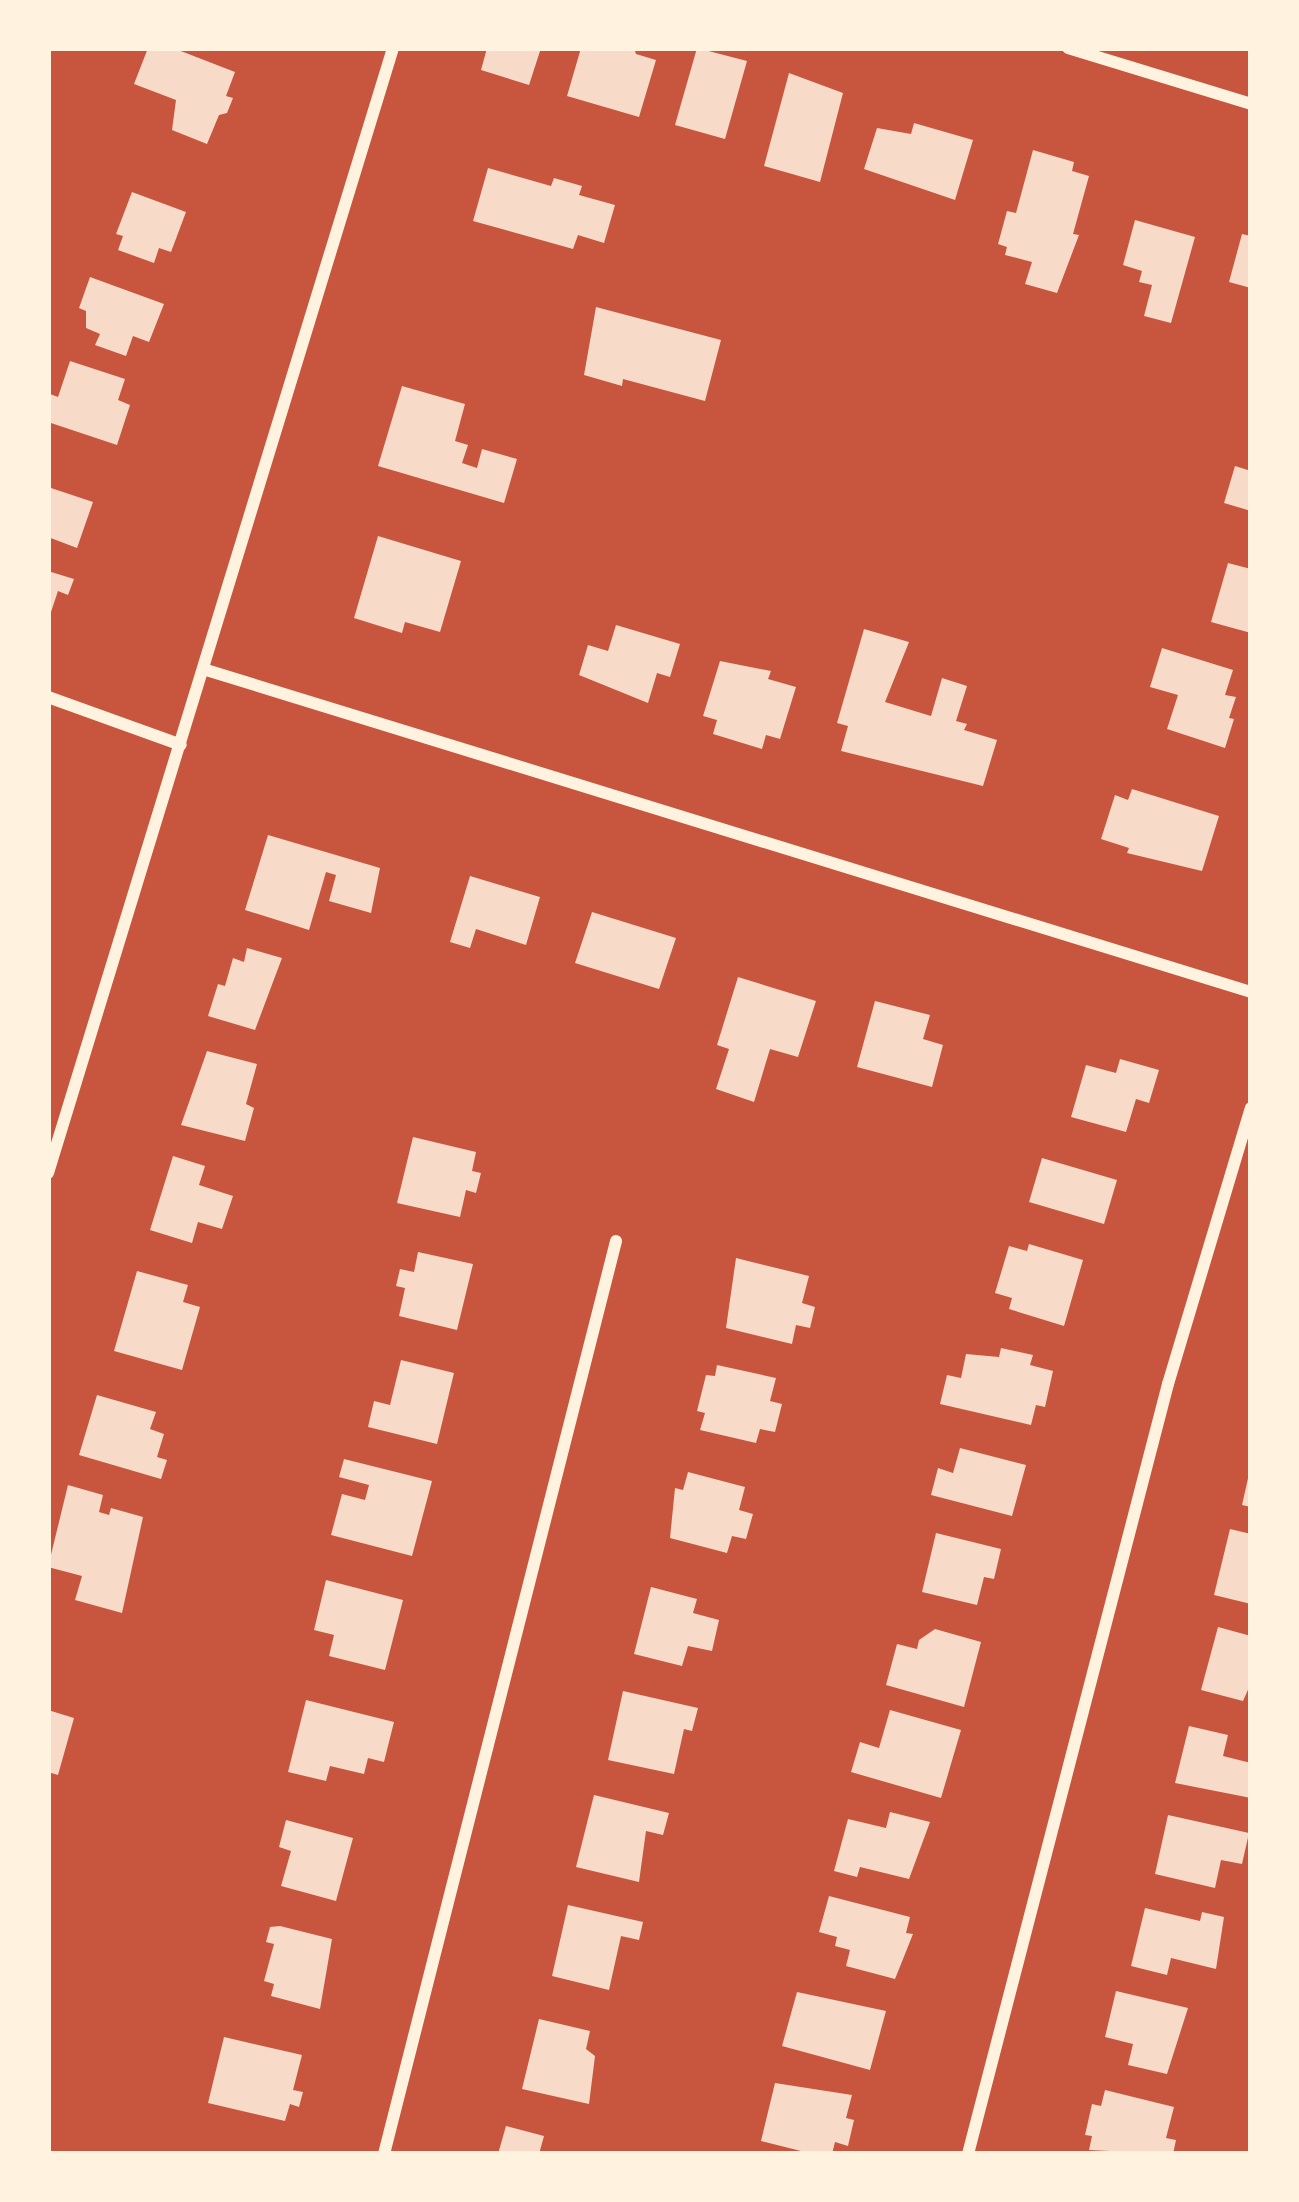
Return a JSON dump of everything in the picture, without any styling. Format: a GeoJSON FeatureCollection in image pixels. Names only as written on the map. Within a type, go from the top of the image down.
{"type":"FeatureCollection","features":[{"type":"Feature","properties":{"kind":"street"},"geometry":{"type":"LineString","coordinates":[[48,1173],[393,48]]}},
{"type":"Feature","properties":{"kind":"street"},"geometry":{"type":"LineString","coordinates":[[1068,48],[1251,104]]}},
{"type":"Feature","properties":{"kind":"street"},"geometry":{"type":"LineString","coordinates":[[203,669],[1251,992]]}},
{"type":"Feature","properties":{"kind":"street"},"geometry":{"type":"LineString","coordinates":[[48,697],[181,745]]}},
{"type":"Feature","properties":{"kind":"street"},"geometry":{"type":"LineString","coordinates":[[968,2154],[1168,1384],[1251,1108]]}},
{"type":"Feature","properties":{"kind":"street"},"geometry":{"type":"LineString","coordinates":[[384,2154],[616,1241]]}},
{"type":"Feature","properties":{"kind":"building"},"geometry":{"type":"Polygon","coordinates":[[[148,48],[173,48],[235,72],[226,96],[233,98],[227,113],[219,115],[207,144],[172,130],[176,100],[134,84],[148,48]]]}},
{"type":"Feature","properties":{"kind":"building"},"geometry":{"type":"Polygon","coordinates":[[[487,48],[541,48],[529,85],[481,70],[487,48]]]}},
{"type":"Feature","properties":{"kind":"building"},"geometry":{"type":"Polygon","coordinates":[[[581,48],[634,48],[636,54],[656,60],[639,117],[567,96],[581,48]]]}},
{"type":"Feature","properties":{"kind":"building"},"geometry":{"type":"Polygon","coordinates":[[[697,48],[747,61],[725,139],[675,125],[697,48]]]}},
{"type":"Feature","properties":{"kind":"building"},"geometry":{"type":"Polygon","coordinates":[[[789,73],[843,93],[820,182],[764,166],[789,73]]]}},
{"type":"Feature","properties":{"kind":"building"},"geometry":{"type":"Polygon","coordinates":[[[914,123],[973,140],[955,200],[864,169],[877,128],[911,134],[914,123]]]}},
{"type":"Feature","properties":{"kind":"building"},"geometry":{"type":"Polygon","coordinates":[[[1033,150],[1074,162],[1072,171],[1089,176],[1073,234],[1079,235],[1057,293],[1025,284],[1032,262],[1005,255],[1007,247],[998,244],[1007,211],[1016,213],[1033,150]]]}},
{"type":"Feature","properties":{"kind":"building"},"geometry":{"type":"Polygon","coordinates":[[[488,168],[551,186],[554,178],[582,186],[579,195],[615,205],[604,243],[578,235],[573,249],[473,221],[488,168]]]}},
{"type":"Feature","properties":{"kind":"building"},"geometry":{"type":"Polygon","coordinates":[[[132,192],[186,212],[171,252],[159,248],[154,263],[118,250],[123,236],[116,234],[132,192]]]}},
{"type":"Feature","properties":{"kind":"building"},"geometry":{"type":"Polygon","coordinates":[[[1135,220],[1195,237],[1171,323],[1144,316],[1152,285],[1139,282],[1142,271],[1123,265],[1135,220]]]}},
{"type":"Feature","properties":{"kind":"building"},"geometry":{"type":"Polygon","coordinates":[[[1242,234],[1251,236],[1251,288],[1229,282],[1242,234]]]}},
{"type":"Feature","properties":{"kind":"building"},"geometry":{"type":"Polygon","coordinates":[[[90,277],[164,304],[149,342],[133,336],[126,356],[95,345],[100,334],[86,328],[86,311],[79,308],[90,277]]]}},
{"type":"Feature","properties":{"kind":"building"},"geometry":{"type":"Polygon","coordinates":[[[596,307],[721,340],[705,401],[623,379],[622,386],[584,375],[596,307]]]}},
{"type":"Feature","properties":{"kind":"building"},"geometry":{"type":"Polygon","coordinates":[[[70,361],[125,379],[118,400],[130,405],[117,445],[48,422],[50,394],[58,397],[70,361]]]}},
{"type":"Feature","properties":{"kind":"building"},"geometry":{"type":"Polygon","coordinates":[[[402,386],[465,404],[455,441],[468,445],[462,463],[477,468],[482,449],[517,459],[504,503],[378,466],[402,386]]]}},
{"type":"Feature","properties":{"kind":"building"},"geometry":{"type":"Polygon","coordinates":[[[1235,466],[1251,471],[1251,511],[1224,503],[1235,466]]]}},
{"type":"Feature","properties":{"kind":"building"},"geometry":{"type":"Polygon","coordinates":[[[48,487],[93,502],[77,548],[48,537],[48,487]]]}},
{"type":"Feature","properties":{"kind":"building"},"geometry":{"type":"Polygon","coordinates":[[[378,536],[461,561],[440,632],[405,622],[402,633],[354,618],[378,536]]]}},
{"type":"Feature","properties":{"kind":"building"},"geometry":{"type":"Polygon","coordinates":[[[1228,563],[1251,569],[1251,633],[1211,622],[1228,563]]]}},
{"type":"Feature","properties":{"kind":"building"},"geometry":{"type":"Polygon","coordinates":[[[48,571],[74,579],[68,595],[58,591],[49,618],[48,571]]]}},
{"type":"Feature","properties":{"kind":"building"},"geometry":{"type":"Polygon","coordinates":[[[616,625],[680,644],[670,677],[657,673],[648,703],[579,675],[588,645],[608,651],[616,625]]]}},
{"type":"Feature","properties":{"kind":"building"},"geometry":{"type":"Polygon","coordinates":[[[864,629],[909,642],[885,702],[931,716],[942,678],[967,686],[956,721],[967,724],[964,730],[997,740],[983,786],[841,751],[848,726],[837,723],[864,629]]]}},
{"type":"Feature","properties":{"kind":"building"},"geometry":{"type":"Polygon","coordinates":[[[1162,648],[1233,670],[1225,695],[1236,697],[1229,718],[1234,719],[1225,748],[1167,729],[1178,695],[1150,687],[1162,648]]]}},
{"type":"Feature","properties":{"kind":"building"},"geometry":{"type":"Polygon","coordinates":[[[720,661],[771,671],[768,679],[796,687],[780,739],[766,735],[762,749],[713,734],[717,720],[703,716],[720,661]]]}},
{"type":"Feature","properties":{"kind":"building"},"geometry":{"type":"Polygon","coordinates":[[[1132,789],[1219,816],[1202,871],[1127,853],[1129,848],[1101,839],[1115,795],[1128,800],[1132,789]]]}},
{"type":"Feature","properties":{"kind":"building"},"geometry":{"type":"Polygon","coordinates":[[[268,835],[380,868],[371,913],[329,901],[336,875],[326,872],[309,930],[245,910],[268,835]]]}},
{"type":"Feature","properties":{"kind":"building"},"geometry":{"type":"Polygon","coordinates":[[[470,876],[540,897],[526,945],[476,929],[470,948],[450,942],[470,876]]]}},
{"type":"Feature","properties":{"kind":"building"},"geometry":{"type":"Polygon","coordinates":[[[592,912],[676,938],[659,989],[575,963],[592,912]]]}},
{"type":"Feature","properties":{"kind":"building"},"geometry":{"type":"Polygon","coordinates":[[[247,948],[282,958],[255,1030],[208,1016],[218,984],[225,986],[233,958],[244,962],[247,948]]]}},
{"type":"Feature","properties":{"kind":"building"},"geometry":{"type":"Polygon","coordinates":[[[738,977],[816,1001],[798,1057],[770,1049],[754,1102],[716,1089],[729,1049],[717,1045],[738,977]]]}},
{"type":"Feature","properties":{"kind":"building"},"geometry":{"type":"Polygon","coordinates":[[[875,1001],[930,1015],[923,1039],[943,1045],[932,1087],[857,1067],[875,1001]]]}},
{"type":"Feature","properties":{"kind":"building"},"geometry":{"type":"Polygon","coordinates":[[[207,1051],[257,1064],[246,1104],[254,1108],[245,1141],[181,1125],[207,1051]]]}},
{"type":"Feature","properties":{"kind":"building"},"geometry":{"type":"Polygon","coordinates":[[[1120,1059],[1159,1070],[1149,1103],[1136,1099],[1126,1132],[1071,1117],[1086,1065],[1116,1073],[1120,1059]]]}},
{"type":"Feature","properties":{"kind":"building"},"geometry":{"type":"Polygon","coordinates":[[[413,1137],[476,1152],[472,1171],[481,1173],[476,1193],[466,1190],[460,1217],[397,1203],[413,1137]]]}},
{"type":"Feature","properties":{"kind":"building"},"geometry":{"type":"Polygon","coordinates":[[[173,1156],[205,1166],[199,1185],[233,1196],[222,1229],[198,1222],[192,1243],[150,1230],[173,1156]]]}},
{"type":"Feature","properties":{"kind":"building"},"geometry":{"type":"Polygon","coordinates":[[[1042,1158],[1117,1180],[1104,1224],[1029,1202],[1042,1158]]]}},
{"type":"Feature","properties":{"kind":"building"},"geometry":{"type":"Polygon","coordinates":[[[1029,1244],[1083,1260],[1064,1326],[1009,1309],[1012,1298],[995,1293],[1009,1246],[1027,1251],[1029,1244]]]}},
{"type":"Feature","properties":{"kind":"building"},"geometry":{"type":"Polygon","coordinates":[[[418,1252],[473,1264],[457,1330],[399,1316],[405,1288],[396,1286],[400,1269],[414,1272],[418,1252]]]}},
{"type":"Feature","properties":{"kind":"building"},"geometry":{"type":"Polygon","coordinates":[[[736,1258],[809,1276],[802,1303],[815,1307],[810,1328],[796,1325],[792,1344],[726,1328],[736,1258]]]}},
{"type":"Feature","properties":{"kind":"building"},"geometry":{"type":"Polygon","coordinates":[[[137,1271],[188,1285],[183,1302],[200,1307],[182,1370],[114,1351],[137,1271]]]}},
{"type":"Feature","properties":{"kind":"building"},"geometry":{"type":"Polygon","coordinates":[[[1001,1348],[1033,1355],[1030,1365],[1053,1371],[1045,1407],[1036,1405],[1031,1425],[940,1404],[947,1375],[961,1378],[966,1354],[999,1357],[1001,1348]]]}},
{"type":"Feature","properties":{"kind":"building"},"geometry":{"type":"Polygon","coordinates":[[[401,1360],[454,1373],[437,1444],[368,1427],[374,1401],[390,1405],[401,1360]]]}},
{"type":"Feature","properties":{"kind":"building"},"geometry":{"type":"Polygon","coordinates":[[[717,1365],[776,1378],[770,1401],[782,1404],[775,1432],[760,1429],[756,1443],[700,1430],[705,1413],[697,1411],[706,1375],[715,1376],[717,1365]]]}},
{"type":"Feature","properties":{"kind":"building"},"geometry":{"type":"Polygon","coordinates":[[[97,1395],[156,1412],[150,1429],[164,1434],[157,1457],[167,1460],[161,1479],[79,1455],[97,1395]]]}},
{"type":"Feature","properties":{"kind":"building"},"geometry":{"type":"Polygon","coordinates":[[[960,1448],[1026,1465],[1012,1516],[931,1495],[938,1468],[953,1473],[960,1448]]]}},
{"type":"Feature","properties":{"kind":"building"},"geometry":{"type":"Polygon","coordinates":[[[344,1459],[432,1481],[412,1556],[331,1535],[342,1494],[365,1500],[369,1485],[339,1477],[344,1459]]]}},
{"type":"Feature","properties":{"kind":"building"},"geometry":{"type":"Polygon","coordinates":[[[688,1472],[745,1487],[739,1510],[753,1514],[746,1539],[732,1536],[727,1553],[670,1538],[675,1488],[683,1490],[688,1472]]]}},
{"type":"Feature","properties":{"kind":"building"},"geometry":{"type":"Polygon","coordinates":[[[1251,1474],[1251,1507],[1242,1505],[1251,1474]]]}},
{"type":"Feature","properties":{"kind":"building"},"geometry":{"type":"Polygon","coordinates":[[[68,1485],[103,1495],[99,1512],[109,1515],[111,1508],[143,1517],[122,1613],[75,1600],[82,1576],[48,1567],[68,1485]]]}},
{"type":"Feature","properties":{"kind":"building"},"geometry":{"type":"Polygon","coordinates":[[[1230,1529],[1251,1534],[1251,1604],[1214,1595],[1230,1529]]]}},
{"type":"Feature","properties":{"kind":"building"},"geometry":{"type":"Polygon","coordinates":[[[936,1533],[1001,1549],[994,1579],[984,1577],[977,1605],[922,1592],[936,1533]]]}},
{"type":"Feature","properties":{"kind":"building"},"geometry":{"type":"Polygon","coordinates":[[[326,1580],[403,1600],[385,1670],[329,1656],[334,1635],[314,1630],[326,1580]]]}},
{"type":"Feature","properties":{"kind":"building"},"geometry":{"type":"Polygon","coordinates":[[[651,1587],[697,1599],[693,1613],[719,1620],[712,1651],[688,1646],[682,1666],[634,1654],[651,1587]]]}},
{"type":"Feature","properties":{"kind":"building"},"geometry":{"type":"Polygon","coordinates":[[[1218,1627],[1251,1636],[1251,1683],[1243,1701],[1201,1690],[1218,1627]]]}},
{"type":"Feature","properties":{"kind":"building"},"geometry":{"type":"Polygon","coordinates":[[[935,1629],[981,1642],[964,1707],[886,1685],[897,1644],[917,1649],[919,1640],[935,1629]]]}},
{"type":"Feature","properties":{"kind":"building"},"geometry":{"type":"Polygon","coordinates":[[[623,1691],[698,1708],[692,1731],[684,1729],[674,1774],[608,1760],[623,1691]]]}},
{"type":"Feature","properties":{"kind":"building"},"geometry":{"type":"Polygon","coordinates":[[[306,1700],[394,1722],[384,1762],[368,1758],[364,1774],[330,1766],[326,1781],[288,1772],[306,1700]]]}},
{"type":"Feature","properties":{"kind":"building"},"geometry":{"type":"Polygon","coordinates":[[[48,1710],[74,1718],[58,1775],[48,1772],[48,1710]]]}},
{"type":"Feature","properties":{"kind":"building"},"geometry":{"type":"Polygon","coordinates":[[[890,1710],[961,1730],[941,1798],[851,1772],[860,1742],[879,1748],[890,1710]]]}},
{"type":"Feature","properties":{"kind":"building"},"geometry":{"type":"Polygon","coordinates":[[[1189,1726],[1228,1735],[1223,1756],[1251,1763],[1251,1798],[1175,1783],[1189,1726]]]}},
{"type":"Feature","properties":{"kind":"building"},"geometry":{"type":"Polygon","coordinates":[[[594,1795],[669,1813],[663,1835],[646,1831],[639,1882],[576,1867],[594,1795]]]}},
{"type":"Feature","properties":{"kind":"building"},"geometry":{"type":"Polygon","coordinates":[[[890,1812],[930,1822],[909,1879],[860,1867],[857,1877],[834,1871],[848,1819],[886,1828],[890,1812]]]}},
{"type":"Feature","properties":{"kind":"building"},"geometry":{"type":"Polygon","coordinates":[[[1168,1815],[1249,1833],[1242,1864],[1221,1860],[1215,1888],[1155,1874],[1168,1815]]]}},
{"type":"Feature","properties":{"kind":"building"},"geometry":{"type":"Polygon","coordinates":[[[286,1820],[353,1838],[336,1901],[281,1886],[291,1851],[279,1847],[286,1820]]]}},
{"type":"Feature","properties":{"kind":"building"},"geometry":{"type":"Polygon","coordinates":[[[829,1896],[910,1917],[906,1933],[913,1934],[895,1979],[846,1966],[850,1950],[835,1946],[837,1937],[819,1932],[829,1896]]]}},
{"type":"Feature","properties":{"kind":"building"},"geometry":{"type":"Polygon","coordinates":[[[568,1905],[643,1922],[639,1940],[621,1936],[609,1990],[552,1976],[568,1905]]]}},
{"type":"Feature","properties":{"kind":"building"},"geometry":{"type":"Polygon","coordinates":[[[1145,1908],[1200,1921],[1202,1912],[1224,1917],[1216,1969],[1171,1958],[1167,1975],[1131,1966],[1145,1908]]]}},
{"type":"Feature","properties":{"kind":"building"},"geometry":{"type":"Polygon","coordinates":[[[270,1927],[332,1939],[320,2009],[271,1996],[274,1984],[264,1981],[274,1944],[266,1942],[270,1927]]]}},
{"type":"Feature","properties":{"kind":"building"},"geometry":{"type":"Polygon","coordinates":[[[1116,1991],[1188,2008],[1167,2074],[1128,2065],[1133,2044],[1105,2037],[1116,1991]]]}},
{"type":"Feature","properties":{"kind":"building"},"geometry":{"type":"Polygon","coordinates":[[[797,1992],[886,2011],[870,2070],[782,2046],[797,1992]]]}},
{"type":"Feature","properties":{"kind":"building"},"geometry":{"type":"Polygon","coordinates":[[[539,2019],[590,2031],[586,2049],[595,2056],[589,2104],[522,2089],[539,2019]]]}},
{"type":"Feature","properties":{"kind":"building"},"geometry":{"type":"Polygon","coordinates":[[[224,2037],[302,2055],[293,2090],[303,2092],[299,2107],[290,2104],[285,2121],[208,2103],[224,2037]]]}},
{"type":"Feature","properties":{"kind":"building"},"geometry":{"type":"Polygon","coordinates":[[[775,2083],[852,2095],[846,2118],[854,2120],[848,2146],[835,2142],[832,2154],[813,2154],[761,2141],[775,2083]]]}},
{"type":"Feature","properties":{"kind":"building"},"geometry":{"type":"Polygon","coordinates":[[[1105,2090],[1174,2107],[1166,2138],[1176,2140],[1173,2154],[1089,2150],[1092,2136],[1085,2135],[1092,2104],[1101,2106],[1105,2090]]]}},
{"type":"Feature","properties":{"kind":"building"},"geometry":{"type":"Polygon","coordinates":[[[506,2126],[544,2136],[539,2154],[498,2154],[506,2126]]]}}]}
